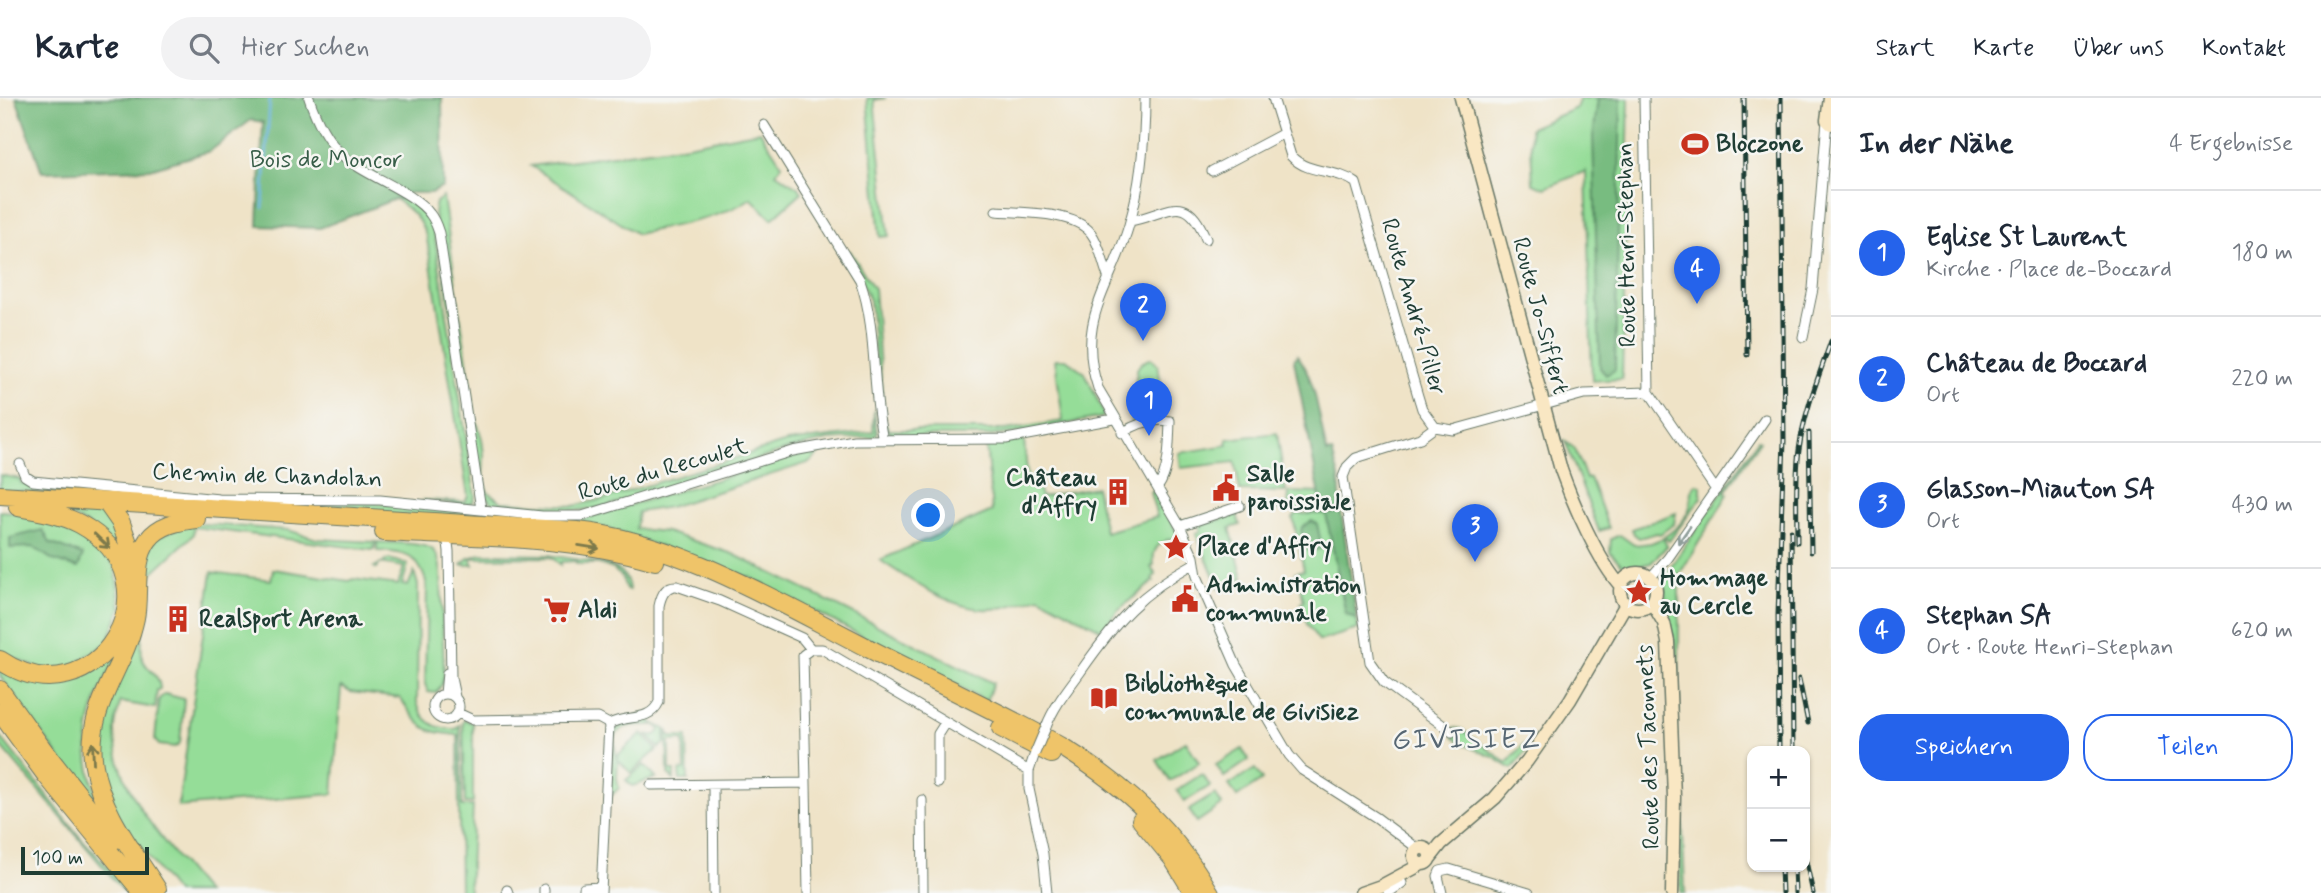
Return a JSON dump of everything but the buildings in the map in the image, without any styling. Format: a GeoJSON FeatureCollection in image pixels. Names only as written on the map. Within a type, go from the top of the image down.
{"type":"FeatureCollection","features":[{"type":"Feature","properties":{"kind":"highway"},"geometry":{"type":"LineString","coordinates":[[0,495],[195,519],[602,533],[684,559],[744,585],[1032,730],[1086,761],[1166,829],[1188,856],[1210,893]]}},
{"type":"Feature","properties":{"kind":"highway"},"geometry":{"type":"LineString","coordinates":[[9,506],[111,507],[448,529],[619,552],[689,572],[742,595],[1080,771],[1110,793],[1144,824],[1173,859],[1194,893]]}},
{"type":"Feature","properties":{"kind":"highway"},"geometry":{"type":"LineString","coordinates":[[0,660],[15,669],[39,676],[69,674],[84,668],[96,661],[116,640],[127,609],[126,581],[121,566],[104,542],[92,531],[66,518],[9,506]]}},
{"type":"Feature","properties":{"kind":"highway"},"geometry":{"type":"LineString","coordinates":[[111,507],[129,541],[138,573]]}},
{"type":"Feature","properties":{"kind":"highway"},"geometry":{"type":"LineString","coordinates":[[153,892],[112,818],[97,783],[93,734],[99,704],[126,646],[135,618],[138,573],[143,548],[153,534],[176,522],[195,519]]}},
{"type":"Feature","properties":{"kind":"highway"},"geometry":{"type":"LineString","coordinates":[[0,690],[153,892]]}},
{"type":"Feature","properties":{"kind":"highway"},"geometry":{"type":"LineString","coordinates":[[0,712],[91,831],[153,892]]}},
{"type":"Feature","properties":{"kind":"highway"},"geometry":{"type":"LineString","coordinates":[[0,723],[20,740]]}},
{"type":"Feature","properties":{"kind":"main road","name":"Route Jo-Siffert"},"geometry":{"type":"LineString","coordinates":[[1461,98],[1542,406],[1563,475],[1573,502],[1593,540],[1625,581]]}},
{"type":"Feature","properties":{"kind":"main road"},"geometry":{"type":"LineString","coordinates":[[1829,122],[1830,98]]}},
{"type":"Feature","properties":{"kind":"main road"},"geometry":{"type":"LineString","coordinates":[[1642,574],[1650,578],[1656,590],[1652,603],[1639,610],[1626,604],[1621,596],[1625,581],[1642,574]]}},
{"type":"Feature","properties":{"kind":"main road","name":"Route des Taconnets"},"geometry":{"type":"LineString","coordinates":[[1652,603],[1664,623],[1668,642],[1674,797],[1672,893]]}},
{"type":"Feature","properties":{"kind":"main road"},"geometry":{"type":"LineString","coordinates":[[1360,893],[1381,886],[1441,844],[1495,798],[1527,761],[1570,700],[1626,604]]}},
{"type":"Feature","properties":{"kind":"street"},"geometry":{"type":"LineString","coordinates":[[309,98],[323,130],[341,154],[364,172],[424,208],[434,219],[439,233],[481,509]]}},
{"type":"Feature","properties":{"kind":"street"},"geometry":{"type":"LineString","coordinates":[[1145,98],[1143,153],[1130,221],[1094,318],[1089,341],[1091,368],[1098,388],[1122,433],[1180,526],[1195,563],[1197,576],[1236,665],[1266,720],[1296,764],[1394,830],[1419,858]]}},
{"type":"Feature","properties":{"kind":"street","name":"Route André-Piller"},"geometry":{"type":"LineString","coordinates":[[1273,98],[1291,156],[1302,167],[1345,175],[1356,183],[1422,409],[1434,427],[1453,430],[1542,406]]}},
{"type":"Feature","properties":{"kind":"street","name":"Route Henri-Stephan"},"geometry":{"type":"LineString","coordinates":[[1644,98],[1648,392]]}},
{"type":"Feature","properties":{"kind":"street"},"geometry":{"type":"LineString","coordinates":[[1803,337],[1813,289],[1829,122]]}},
{"type":"Feature","properties":{"kind":"street"},"geometry":{"type":"LineString","coordinates":[[764,125],[860,280],[867,300],[876,410],[883,440]]}},
{"type":"Feature","properties":{"kind":"street"},"geometry":{"type":"LineString","coordinates":[[1212,171],[1284,133]]}},
{"type":"Feature","properties":{"kind":"street"},"geometry":{"type":"LineString","coordinates":[[1130,221],[1179,208],[1191,212],[1206,239]]}},
{"type":"Feature","properties":{"kind":"street"},"geometry":{"type":"LineString","coordinates":[[996,211],[1060,217],[1079,223],[1091,233],[1109,279]]}},
{"type":"Feature","properties":{"kind":"street"},"geometry":{"type":"LineString","coordinates":[[1542,406],[1584,394],[1648,392],[1716,491]]}},
{"type":"Feature","properties":{"kind":"street","name":"Route du Recoulet"},"geometry":{"type":"LineString","coordinates":[[481,509],[542,516],[582,516],[828,443],[1006,439],[1114,419]]}},
{"type":"Feature","properties":{"kind":"street"},"geometry":{"type":"LineString","coordinates":[[1122,433],[1138,424],[1160,419],[1170,421],[1168,457],[1158,487]]}},
{"type":"Feature","properties":{"kind":"street"},"geometry":{"type":"LineString","coordinates":[[1650,578],[1668,558],[1765,419]]}},
{"type":"Feature","properties":{"kind":"street"},"geometry":{"type":"LineString","coordinates":[[1434,427],[1419,438],[1356,458],[1347,467],[1343,477],[1370,662],[1384,682],[1452,732]]}},
{"type":"Feature","properties":{"kind":"street","name":"Chemin de Chandolan"},"geometry":{"type":"LineString","coordinates":[[19,465],[25,476],[33,481],[219,499],[369,499],[481,509]]}},
{"type":"Feature","properties":{"kind":"street"},"geometry":{"type":"LineString","coordinates":[[1180,526],[1240,506]]}},
{"type":"Feature","properties":{"kind":"street"},"geometry":{"type":"LineString","coordinates":[[445,694],[447,675],[444,575],[448,529]]}},
{"type":"Feature","properties":{"kind":"street"},"geometry":{"type":"LineString","coordinates":[[448,529],[451,678],[459,705],[458,713],[449,720],[437,716],[433,704],[439,696],[445,694],[455,697]]}},
{"type":"Feature","properties":{"kind":"street"},"geometry":{"type":"LineString","coordinates":[[1046,893],[1043,854],[1029,789],[1029,771],[1046,727],[1063,696],[1123,615],[1163,581],[1195,563]]}},
{"type":"Feature","properties":{"kind":"street"},"geometry":{"type":"LineString","coordinates":[[610,724],[620,718],[645,716],[653,711],[659,702],[659,606],[663,593],[670,586],[720,601],[802,638],[811,649]]}},
{"type":"Feature","properties":{"kind":"street"},"geometry":{"type":"LineString","coordinates":[[808,893],[803,656],[811,649],[822,649],[1029,771]]}},
{"type":"Feature","properties":{"kind":"street"},"geometry":{"type":"LineString","coordinates":[[458,713],[473,720],[598,718],[610,724]]}},
{"type":"Feature","properties":{"kind":"street"},"geometry":{"type":"LineString","coordinates":[[938,783],[938,734],[945,723]]}},
{"type":"Feature","properties":{"kind":"street"},"geometry":{"type":"LineString","coordinates":[[584,893],[584,888],[601,890],[610,724]]}},
{"type":"Feature","properties":{"kind":"street"},"geometry":{"type":"LineString","coordinates":[[651,785],[806,783]]}},
{"type":"Feature","properties":{"kind":"street"},"geometry":{"type":"LineString","coordinates":[[713,785],[714,893]]}},
{"type":"Feature","properties":{"kind":"street"},"geometry":{"type":"LineString","coordinates":[[922,800],[923,893]]}},
{"type":"Feature","properties":{"kind":"street"},"geometry":{"type":"LineString","coordinates":[[1442,893],[1438,876],[1440,871],[1449,869],[1529,893]]}},
{"type":"Feature","properties":{"kind":"street"},"geometry":{"type":"LineString","coordinates":[[1388,893],[1402,883]]}},
{"type":"Feature","properties":{"kind":"green space","name":"Bois de Moncor"},"geometry":{"type":"Polygon","coordinates":[[[16,98],[442,98],[443,187],[431,193],[408,193],[404,198],[320,228],[258,226],[263,122],[251,120],[210,151],[150,169],[42,172],[16,98]]]}},
{"type":"Feature","properties":{"kind":"green space"},"geometry":{"type":"Polygon","coordinates":[[[867,98],[886,98],[874,100],[889,236],[880,237],[867,98]]]}},
{"type":"Feature","properties":{"kind":"green space"},"geometry":{"type":"Polygon","coordinates":[[[1580,98],[1629,98],[1622,379],[1592,381],[1586,171],[1545,188],[1533,183],[1530,128],[1576,108],[1580,98]]]}},
{"type":"Feature","properties":{"kind":"green space"},"geometry":{"type":"Polygon","coordinates":[[[1598,98],[1621,98],[1615,370],[1606,375],[1600,368],[1593,137],[1598,98]]]}},
{"type":"Feature","properties":{"kind":"green space"},"geometry":{"type":"Polygon","coordinates":[[[760,131],[782,165],[776,173],[802,192],[772,219],[751,198],[711,217],[637,234],[531,166],[687,145],[760,131]]]}},
{"type":"Feature","properties":{"kind":"green space"},"geometry":{"type":"Polygon","coordinates":[[[443,197],[475,416],[482,439],[483,475],[487,491],[502,502],[574,506],[787,442],[873,432],[874,409],[877,434],[874,437],[828,440],[790,449],[608,506],[532,512],[503,508],[493,503],[481,485],[434,213],[436,202],[443,197]]]}},
{"type":"Feature","properties":{"kind":"green space"},"geometry":{"type":"Polygon","coordinates":[[[404,198],[424,215],[435,238],[475,496],[473,502],[466,505],[422,500],[465,502],[468,496],[427,239],[415,216],[395,199],[404,198]]]}},
{"type":"Feature","properties":{"kind":"green space"},"geometry":{"type":"Polygon","coordinates":[[[850,251],[874,289],[884,420],[889,430],[1006,430],[1063,421],[1055,359],[1066,359],[1085,373],[1103,417],[987,436],[894,436],[881,424],[870,300],[847,254],[850,251]]]}},
{"type":"Feature","properties":{"kind":"green space"},"geometry":{"type":"Polygon","coordinates":[[[1297,355],[1313,388],[1327,453],[1332,452],[1339,477],[1341,509],[1323,512],[1294,360],[1297,355]]]}},
{"type":"Feature","properties":{"kind":"green space"},"geometry":{"type":"Polygon","coordinates":[[[1151,358],[1158,366],[1164,414],[1134,423],[1131,422],[1137,369],[1141,363],[1151,358]]]}},
{"type":"Feature","properties":{"kind":"green space"},"geometry":{"type":"Polygon","coordinates":[[[1277,433],[1286,492],[1240,491],[1235,462],[1181,468],[1179,453],[1228,445],[1227,439],[1277,433]]]}},
{"type":"Feature","properties":{"kind":"green space"},"geometry":{"type":"Polygon","coordinates":[[[1024,440],[1028,482],[1037,483],[1041,497],[1096,487],[1105,532],[1157,517],[1150,492],[1156,491],[1179,537],[1159,545],[1154,553],[1154,565],[1151,567],[1156,575],[1152,578],[1154,581],[1118,610],[1102,630],[1040,597],[998,608],[978,609],[964,606],[933,593],[880,560],[992,511],[986,444],[1024,440]]]}},
{"type":"Feature","properties":{"kind":"green space"},"geometry":{"type":"Polygon","coordinates":[[[1758,440],[1760,441],[1725,492],[1728,494],[1679,575],[1679,711],[1676,709],[1674,640],[1664,591],[1665,577],[1758,440]]]}},
{"type":"Feature","properties":{"kind":"green space"},"geometry":{"type":"Polygon","coordinates":[[[1565,441],[1575,449],[1586,479],[1590,478],[1609,528],[1599,531],[1565,441]]]}},
{"type":"Feature","properties":{"kind":"green space"},"geometry":{"type":"Polygon","coordinates":[[[824,448],[811,462],[669,507],[638,512],[636,529],[666,532],[733,554],[993,683],[986,701],[751,578],[606,528],[0,490],[0,475],[20,479],[21,483],[219,501],[348,501],[583,519],[824,448]]]}},
{"type":"Feature","properties":{"kind":"green space"},"geometry":{"type":"Polygon","coordinates":[[[1696,484],[1701,485],[1701,498],[1669,541],[1664,537],[1676,528],[1686,515],[1696,484]]]}},
{"type":"Feature","properties":{"kind":"green space"},"geometry":{"type":"Polygon","coordinates":[[[1289,492],[1324,493],[1327,504],[1323,512],[1260,509],[1260,506],[1288,506],[1289,492]]]}},
{"type":"Feature","properties":{"kind":"green space"},"geometry":{"type":"Polygon","coordinates":[[[0,511],[32,513],[93,538],[115,567],[121,608],[107,643],[67,669],[45,671],[0,652],[0,511]]]}},
{"type":"Feature","properties":{"kind":"green space"},"geometry":{"type":"Polygon","coordinates":[[[66,511],[110,514],[124,537],[131,573],[133,593],[129,622],[95,703],[89,728],[89,765],[99,802],[76,780],[0,676],[0,664],[38,679],[72,677],[101,661],[121,636],[130,604],[126,571],[105,539],[66,514],[66,511]]]}},
{"type":"Feature","properties":{"kind":"green space"},"geometry":{"type":"Polygon","coordinates":[[[1341,512],[1357,619],[1346,614],[1326,514],[1341,512]]]}},
{"type":"Feature","properties":{"kind":"green space"},"geometry":{"type":"Polygon","coordinates":[[[1676,513],[1674,524],[1660,534],[1639,538],[1634,534],[1632,529],[1676,513]]]}},
{"type":"Feature","properties":{"kind":"green space"},"geometry":{"type":"Polygon","coordinates":[[[1237,514],[1240,525],[1230,528],[1243,578],[1219,588],[1196,534],[1201,531],[1199,526],[1237,514]]]}},
{"type":"Feature","properties":{"kind":"green space"},"geometry":{"type":"Polygon","coordinates":[[[1297,514],[1326,514],[1346,614],[1357,619],[1358,629],[1319,641],[1307,624],[1296,572],[1304,570],[1293,518],[1297,514]]]}},
{"type":"Feature","properties":{"kind":"green space"},"geometry":{"type":"Polygon","coordinates":[[[1312,521],[1317,524],[1322,548],[1311,551],[1307,549],[1301,532],[1302,527],[1312,521]]]}},
{"type":"Feature","properties":{"kind":"green space"},"geometry":{"type":"Polygon","coordinates":[[[190,523],[288,530],[317,539],[375,542],[372,550],[194,527],[193,535],[152,573],[141,648],[143,661],[155,675],[160,690],[157,690],[155,708],[120,702],[115,726],[117,752],[123,774],[146,817],[206,893],[176,893],[123,825],[105,794],[98,735],[154,538],[190,523]]]}},
{"type":"Feature","properties":{"kind":"green space"},"geometry":{"type":"Polygon","coordinates":[[[43,530],[50,543],[83,555],[78,568],[53,560],[33,547],[10,548],[10,538],[43,530]]]}},
{"type":"Feature","properties":{"kind":"green space"},"geometry":{"type":"Polygon","coordinates":[[[1620,535],[1634,545],[1663,538],[1667,546],[1651,563],[1628,568],[1610,552],[1611,539],[1620,535]]]}},
{"type":"Feature","properties":{"kind":"green space"},"geometry":{"type":"Polygon","coordinates":[[[377,542],[424,546],[434,551],[438,559],[441,573],[444,675],[436,693],[428,692],[425,684],[427,586],[424,576],[410,557],[377,551],[377,542]]]}},
{"type":"Feature","properties":{"kind":"green space"},"geometry":{"type":"Polygon","coordinates":[[[481,554],[548,555],[606,564],[622,573],[629,590],[626,590],[622,577],[613,569],[599,564],[576,564],[576,561],[561,562],[561,565],[551,557],[470,558],[473,565],[462,565],[468,558],[481,554]]]}},
{"type":"Feature","properties":{"kind":"green space"},"geometry":{"type":"Polygon","coordinates":[[[389,559],[408,565],[402,585],[408,586],[414,572],[418,585],[417,703],[420,710],[427,720],[437,726],[456,729],[460,725],[462,806],[473,806],[469,891],[460,893],[458,735],[429,730],[418,722],[400,698],[350,692],[341,687],[333,794],[178,807],[212,572],[271,580],[273,569],[349,581],[353,579],[398,585],[404,567],[381,563],[389,559]]]}},
{"type":"Feature","properties":{"kind":"green space"},"geometry":{"type":"Polygon","coordinates":[[[165,694],[184,699],[180,743],[175,747],[159,745],[155,740],[159,699],[165,694]]]}},
{"type":"Feature","properties":{"kind":"green space"},"geometry":{"type":"Polygon","coordinates":[[[465,720],[473,723],[473,803],[465,803],[465,720]]]}},
{"type":"Feature","properties":{"kind":"green space"},"geometry":{"type":"Polygon","coordinates":[[[651,720],[665,729],[665,743],[659,748],[647,735],[656,735],[660,730],[656,725],[630,726],[618,732],[615,747],[618,759],[619,754],[642,733],[657,750],[631,773],[618,760],[619,788],[609,798],[615,729],[623,723],[651,720]]]}},
{"type":"Feature","properties":{"kind":"green space"},"geometry":{"type":"Polygon","coordinates":[[[1453,728],[1461,729],[1507,763],[1523,745],[1526,751],[1512,769],[1493,757],[1462,744],[1453,737],[1457,731],[1453,728]]]}},
{"type":"Feature","properties":{"kind":"green space"},"geometry":{"type":"Polygon","coordinates":[[[667,730],[670,737],[687,737],[688,780],[680,780],[679,771],[685,770],[684,740],[670,741],[670,771],[674,771],[674,780],[668,774],[667,730]]]}},
{"type":"Feature","properties":{"kind":"green space"},"geometry":{"type":"Polygon","coordinates":[[[0,736],[80,837],[132,893],[125,893],[0,745],[0,736]]]}},
{"type":"Feature","properties":{"kind":"green space"},"geometry":{"type":"Polygon","coordinates":[[[1186,741],[1199,763],[1170,781],[1157,760],[1186,741]]]}},
{"type":"Feature","properties":{"kind":"green space"},"geometry":{"type":"Polygon","coordinates":[[[1242,749],[1249,760],[1224,777],[1216,765],[1242,749]]]}},
{"type":"Feature","properties":{"kind":"green space"},"geometry":{"type":"Polygon","coordinates":[[[644,765],[656,778],[632,786],[626,780],[644,765]]]}},
{"type":"Feature","properties":{"kind":"green space"},"geometry":{"type":"Polygon","coordinates":[[[1255,769],[1262,780],[1237,797],[1229,785],[1255,769]]]}},
{"type":"Feature","properties":{"kind":"green space"},"geometry":{"type":"Polygon","coordinates":[[[1202,774],[1210,786],[1184,802],[1177,790],[1202,774]]]}},
{"type":"Feature","properties":{"kind":"green space"},"geometry":{"type":"Polygon","coordinates":[[[1681,777],[1685,893],[1681,893],[1678,778],[1681,777]]]}},
{"type":"Feature","properties":{"kind":"green space"},"geometry":{"type":"Polygon","coordinates":[[[1215,794],[1222,805],[1197,822],[1189,810],[1215,794]]]}},
{"type":"Feature","properties":{"kind":"waterway"},"geometry":{"type":"LineString","coordinates":[[263,208],[270,98]]}},
{"type":"Feature","properties":{"kind":"railway"},"geometry":{"type":"LineString","coordinates":[[1744,98],[1747,355]]}},
{"type":"Feature","properties":{"kind":"railway"},"geometry":{"type":"LineString","coordinates":[[1779,746],[1778,615],[1784,440],[1781,98]]}},
{"type":"Feature","properties":{"kind":"railway"},"geometry":{"type":"LineString","coordinates":[[1797,542],[1797,473],[1801,436],[1812,394],[1831,341]]}},
{"type":"Feature","properties":{"kind":"railway"},"geometry":{"type":"LineString","coordinates":[[1809,433],[1811,552]]}},
{"type":"Feature","properties":{"kind":"railway"},"geometry":{"type":"LineString","coordinates":[[1791,531],[1793,746]]}},
{"type":"Feature","properties":{"kind":"railway"},"geometry":{"type":"LineString","coordinates":[[1799,679],[1808,723]]}},
{"type":"Feature","properties":{"kind":"railway"},"geometry":{"type":"LineString","coordinates":[[1781,872],[1782,893]]}},
{"type":"Feature","properties":{"kind":"railway"},"geometry":{"type":"LineString","coordinates":[[1794,872],[1795,893]]}},
{"type":"Feature","properties":{"kind":"railway"},"geometry":{"type":"LineString","coordinates":[[1808,872],[1813,893]]}},
{"type":"Feature","properties":{"kind":"place","name":"Bloczone"},"geometry":{"type":"Point","coordinates":[1695,144]}},
{"type":"Feature","properties":{"kind":"place","name":"Stephan SA"},"geometry":{"type":"Point","coordinates":[1697,304]}},
{"type":"Feature","properties":{"kind":"place","name":"Château de Boccard"},"geometry":{"type":"Point","coordinates":[1143,341]}},
{"type":"Feature","properties":{"kind":"place","name":"Eglise St Laurent"},"geometry":{"type":"Point","coordinates":[1149,436]}},
{"type":"Feature","properties":{"kind":"place","name":"Salle paroissiale"},"geometry":{"type":"Point","coordinates":[1226,488]}},
{"type":"Feature","properties":{"kind":"place","name":"Château d'Affry"},"geometry":{"type":"Point","coordinates":[1118,492]}},
{"type":"Feature","properties":{"kind":"place","name":"Place d'Affry"},"geometry":{"type":"Point","coordinates":[1176,547]}},
{"type":"Feature","properties":{"kind":"place","name":"Glasson-Miauton SA"},"geometry":{"type":"Point","coordinates":[1475,562]}},
{"type":"Feature","properties":{"kind":"place","name":"Hommage au Cercle"},"geometry":{"type":"Point","coordinates":[1639,592]}},
{"type":"Feature","properties":{"kind":"place","name":"Administration communale"},"geometry":{"type":"Point","coordinates":[1185,599]}},
{"type":"Feature","properties":{"kind":"place","name":"Aldi"},"geometry":{"type":"Point","coordinates":[557,610]}},
{"type":"Feature","properties":{"kind":"place","name":"Realsport Arena"},"geometry":{"type":"Point","coordinates":[178,619]}},
{"type":"Feature","properties":{"kind":"place","name":"Bibliothèque communale de Givisiez"},"geometry":{"type":"Point","coordinates":[1104,698]}},
{"type":"Feature","properties":{"kind":"district","name":"GIVISIEZ"},"geometry":{"type":"Point","coordinates":[1467,740]}}]}
